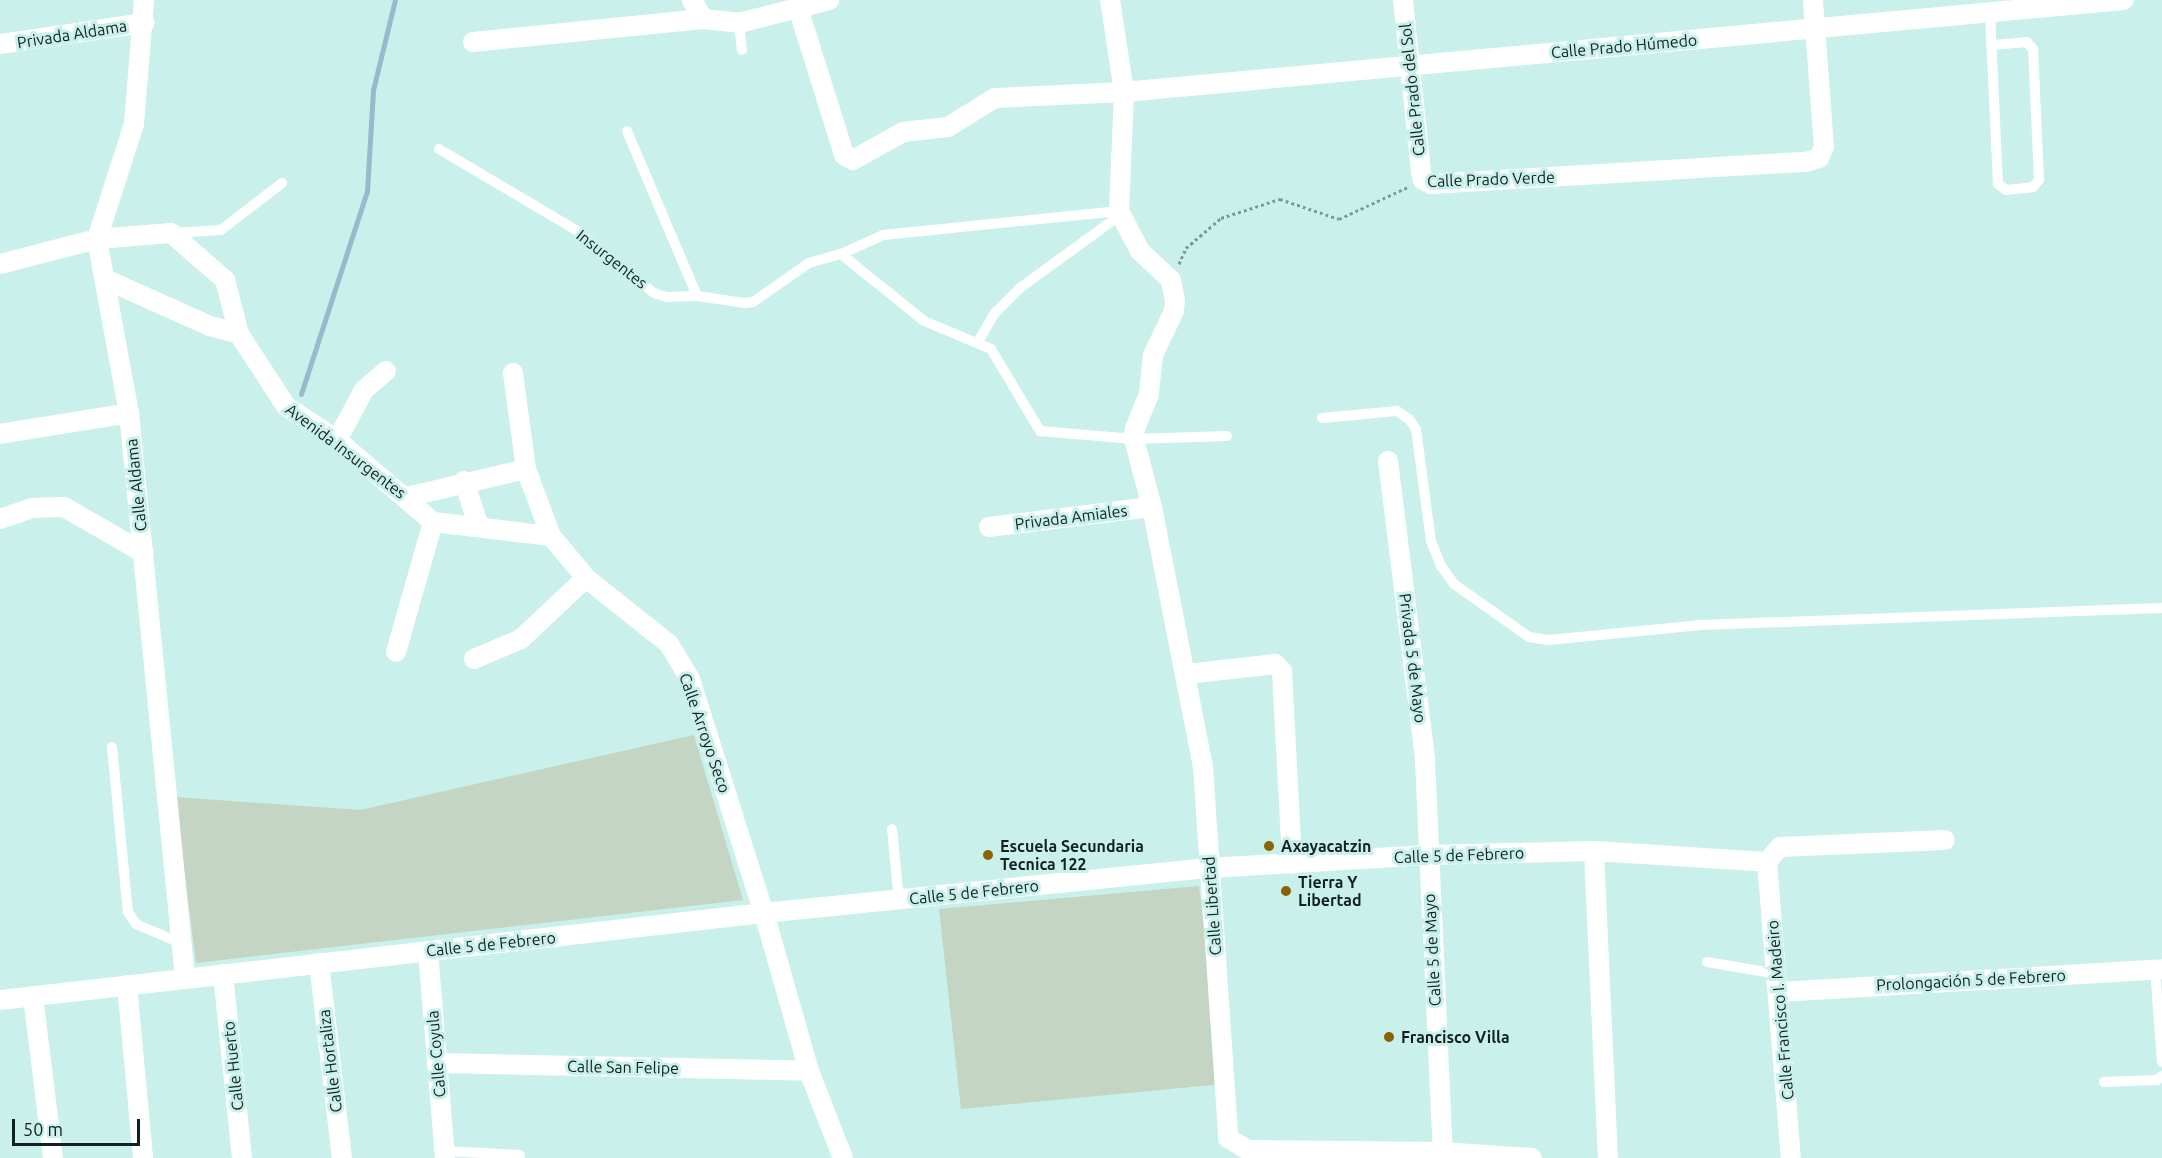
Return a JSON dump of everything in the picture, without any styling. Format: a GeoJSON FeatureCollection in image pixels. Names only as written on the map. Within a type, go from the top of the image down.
{"type":"FeatureCollection","features":[{"type":"Feature","properties":{"kind":"street"},"geometry":{"type":"LineString","coordinates":[[97,239],[134,124],[144,23],[144,0]]}},
{"type":"Feature","properties":{"kind":"street"},"geometry":{"type":"LineString","coordinates":[[692,0],[703,19]]}},
{"type":"Feature","properties":{"kind":"street"},"geometry":{"type":"LineString","coordinates":[[472,42],[703,19],[739,23],[798,11],[829,0]]}},
{"type":"Feature","properties":{"kind":"street"},"geometry":{"type":"LineString","coordinates":[[1110,0],[1124,92],[1120,213],[1140,251],[1172,280],[1174,311],[1153,355],[1149,394],[1135,428],[1134,439]]}},
{"type":"Feature","properties":{"kind":"street","name":"Calle Prado del Sol"},"geometry":{"type":"LineString","coordinates":[[1403,0],[1424,180]]}},
{"type":"Feature","properties":{"kind":"street"},"geometry":{"type":"LineString","coordinates":[[1813,0],[1813,30]]}},
{"type":"Feature","properties":{"kind":"street","name":"Calle Prado Húmedo"},"geometry":{"type":"LineString","coordinates":[[798,11],[848,160],[903,132],[948,127],[995,98],[1124,92],[2124,0]]}},
{"type":"Feature","properties":{"kind":"street","name":"Privada Aldama"},"geometry":{"type":"LineString","coordinates":[[0,44],[144,23]]}},
{"type":"Feature","properties":{"kind":"street","name":"Calle Prado Verde"},"geometry":{"type":"LineString","coordinates":[[1424,180],[1431,184],[1806,162],[1819,158],[1824,147],[1813,30]]}},
{"type":"Feature","properties":{"kind":"street"},"geometry":{"type":"LineString","coordinates":[[0,264],[97,239],[171,233]]}},
{"type":"Feature","properties":{"kind":"street","name":"Avenida Insurgentes"},"geometry":{"type":"LineString","coordinates":[[171,233],[225,280],[239,334],[286,406],[337,440],[407,497],[433,522]]}},
{"type":"Feature","properties":{"kind":"street","name":"Calle Aldama"},"geometry":{"type":"LineString","coordinates":[[97,239],[107,280],[129,413],[185,978]]}},
{"type":"Feature","properties":{"kind":"street"},"geometry":{"type":"LineString","coordinates":[[107,280],[210,326],[239,334]]}},
{"type":"Feature","properties":{"kind":"street"},"geometry":{"type":"LineString","coordinates":[[337,440],[364,390],[386,371]]}},
{"type":"Feature","properties":{"kind":"street","name":"Calle Arroyo Seco"},"geometry":{"type":"LineString","coordinates":[[513,374],[526,469],[551,536],[586,578],[669,644],[690,679],[764,913],[809,1071],[843,1158]]}},
{"type":"Feature","properties":{"kind":"street"},"geometry":{"type":"LineString","coordinates":[[0,434],[129,413]]}},
{"type":"Feature","properties":{"kind":"street","name":"Calle Libertad"},"geometry":{"type":"LineString","coordinates":[[1134,439],[1152,507],[1188,674],[1203,766],[1228,1138],[1248,1150],[1443,1152]]}},
{"type":"Feature","properties":{"kind":"street","name":"Privada 5 de Mayo"},"geometry":{"type":"LineString","coordinates":[[1388,461],[1425,760],[1428,855]]}},
{"type":"Feature","properties":{"kind":"street"},"geometry":{"type":"LineString","coordinates":[[407,497],[464,481],[526,469]]}},
{"type":"Feature","properties":{"kind":"street"},"geometry":{"type":"LineString","coordinates":[[464,481],[478,524]]}},
{"type":"Feature","properties":{"kind":"street"},"geometry":{"type":"LineString","coordinates":[[0,519],[32,508],[64,507],[144,553]]}},
{"type":"Feature","properties":{"kind":"street","name":"Privada Amiales"},"geometry":{"type":"LineString","coordinates":[[989,527],[1152,507]]}},
{"type":"Feature","properties":{"kind":"street"},"geometry":{"type":"LineString","coordinates":[[396,652],[433,522],[478,524],[551,536]]}},
{"type":"Feature","properties":{"kind":"street"},"geometry":{"type":"LineString","coordinates":[[474,659],[521,639],[586,578]]}},
{"type":"Feature","properties":{"kind":"street"},"geometry":{"type":"LineString","coordinates":[[1188,674],[1275,664],[1282,670],[1292,864]]}},
{"type":"Feature","properties":{"kind":"street"},"geometry":{"type":"LineString","coordinates":[[1767,862],[1780,847],[1945,840]]}},
{"type":"Feature","properties":{"kind":"street"},"geometry":{"type":"LineString","coordinates":[[1594,851],[1608,1158]]}},
{"type":"Feature","properties":{"kind":"street","name":"Calle 5 de Febrero"},"geometry":{"type":"LineString","coordinates":[[0,1000],[764,913],[1209,868],[1428,855],[1594,851],[1767,862]]}},
{"type":"Feature","properties":{"kind":"street","name":"Calle 5 de Mayo"},"geometry":{"type":"LineString","coordinates":[[1428,855],[1443,1152]]}},
{"type":"Feature","properties":{"kind":"street","name":"Calle Francisco I. Madeiro"},"geometry":{"type":"LineString","coordinates":[[1767,862],[1779,983],[1791,1158]]}},
{"type":"Feature","properties":{"kind":"street","name":"Calle Coyula"},"geometry":{"type":"LineString","coordinates":[[428,951],[445,1154]]}},
{"type":"Feature","properties":{"kind":"street","name":"Calle Hortaliza"},"geometry":{"type":"LineString","coordinates":[[319,963],[342,1158]]}},
{"type":"Feature","properties":{"kind":"street","name":"Prolongación 5 de Febrero"},"geometry":{"type":"LineString","coordinates":[[1779,983],[2158,969]]}},
{"type":"Feature","properties":{"kind":"street","name":"Calle Huerto"},"geometry":{"type":"LineString","coordinates":[[223,974],[242,1158]]}},
{"type":"Feature","properties":{"kind":"street"},"geometry":{"type":"LineString","coordinates":[[127,985],[143,1158]]}},
{"type":"Feature","properties":{"kind":"street"},"geometry":{"type":"LineString","coordinates":[[33,996],[53,1158]]}},
{"type":"Feature","properties":{"kind":"street","name":"Calle San Felipe"},"geometry":{"type":"LineString","coordinates":[[437,1063],[809,1071]]}},
{"type":"Feature","properties":{"kind":"street"},"geometry":{"type":"LineString","coordinates":[[1443,1152],[1532,1158]]}},
{"type":"Feature","properties":{"kind":"lane"},"geometry":{"type":"LineString","coordinates":[[1990,14],[1998,184],[2006,190],[2034,187],[2039,180],[2033,49],[2027,42],[1992,45]]}},
{"type":"Feature","properties":{"kind":"lane"},"geometry":{"type":"LineString","coordinates":[[739,23],[742,50]]}},
{"type":"Feature","properties":{"kind":"lane"},"geometry":{"type":"LineString","coordinates":[[627,131],[697,296]]}},
{"type":"Feature","properties":{"kind":"lane","name":"Insurgentes"},"geometry":{"type":"LineString","coordinates":[[439,149],[576,230],[654,292],[666,297],[697,296],[735,303],[753,302],[801,267],[841,254],[883,235],[1120,213]]}},
{"type":"Feature","properties":{"kind":"lane"},"geometry":{"type":"LineString","coordinates":[[171,233],[221,230],[282,183]]}},
{"type":"Feature","properties":{"kind":"lane"},"geometry":{"type":"LineString","coordinates":[[978,342],[995,312],[1020,288],[1120,213]]}},
{"type":"Feature","properties":{"kind":"lane"},"geometry":{"type":"LineString","coordinates":[[841,254],[924,321],[978,342],[991,350],[1040,430],[1134,439],[1227,436]]}},
{"type":"Feature","properties":{"kind":"lane"},"geometry":{"type":"LineString","coordinates":[[1322,418],[1397,411],[1409,419],[1416,429],[1431,541],[1441,566],[1454,584],[1529,637],[1549,640],[1701,625],[2162,608]]}},
{"type":"Feature","properties":{"kind":"lane"},"geometry":{"type":"LineString","coordinates":[[112,747],[128,912],[136,924],[183,944]]}},
{"type":"Feature","properties":{"kind":"lane"},"geometry":{"type":"LineString","coordinates":[[892,829],[899,900]]}},
{"type":"Feature","properties":{"kind":"lane"},"geometry":{"type":"LineString","coordinates":[[1707,962],[1779,983]]}},
{"type":"Feature","properties":{"kind":"lane"},"geometry":{"type":"LineString","coordinates":[[2158,969],[2162,1062]]}},
{"type":"Feature","properties":{"kind":"lane"},"geometry":{"type":"LineString","coordinates":[[2104,1082],[2157,1080],[2162,1076]]}},
{"type":"Feature","properties":{"kind":"lane"},"geometry":{"type":"LineString","coordinates":[[445,1154],[520,1155]]}},
{"type":"Feature","properties":{"kind":"path","name":"Calle Prado Verde"},"geometry":{"type":"LineString","coordinates":[[1186,248],[1221,218],[1280,199],[1339,219],[1424,180]]}},
{"type":"Feature","properties":{"kind":"green space"},"geometry":{"type":"Polygon","coordinates":[[[694,735],[743,900],[196,963],[175,797],[360,810],[694,735]]]}},
{"type":"Feature","properties":{"kind":"green space"},"geometry":{"type":"Polygon","coordinates":[[[1199,886],[1223,1084],[961,1109],[939,909],[1199,886]]]}},
{"type":"Feature","properties":{"kind":"waterway"},"geometry":{"type":"LineString","coordinates":[[301,394],[367,191],[373,90],[395,0]]}},
{"type":"Feature","properties":{"kind":"place","name":"Axayacatzin"},"geometry":{"type":"Point","coordinates":[1269,846]}},
{"type":"Feature","properties":{"kind":"place","name":"Escuela Secundaria Tecnica 122"},"geometry":{"type":"Point","coordinates":[988,855]}},
{"type":"Feature","properties":{"kind":"place","name":"Tierra Y Libertad"},"geometry":{"type":"Point","coordinates":[1286,891]}},
{"type":"Feature","properties":{"kind":"place","name":"Francisco Villa"},"geometry":{"type":"Point","coordinates":[1389,1037]}}]}
